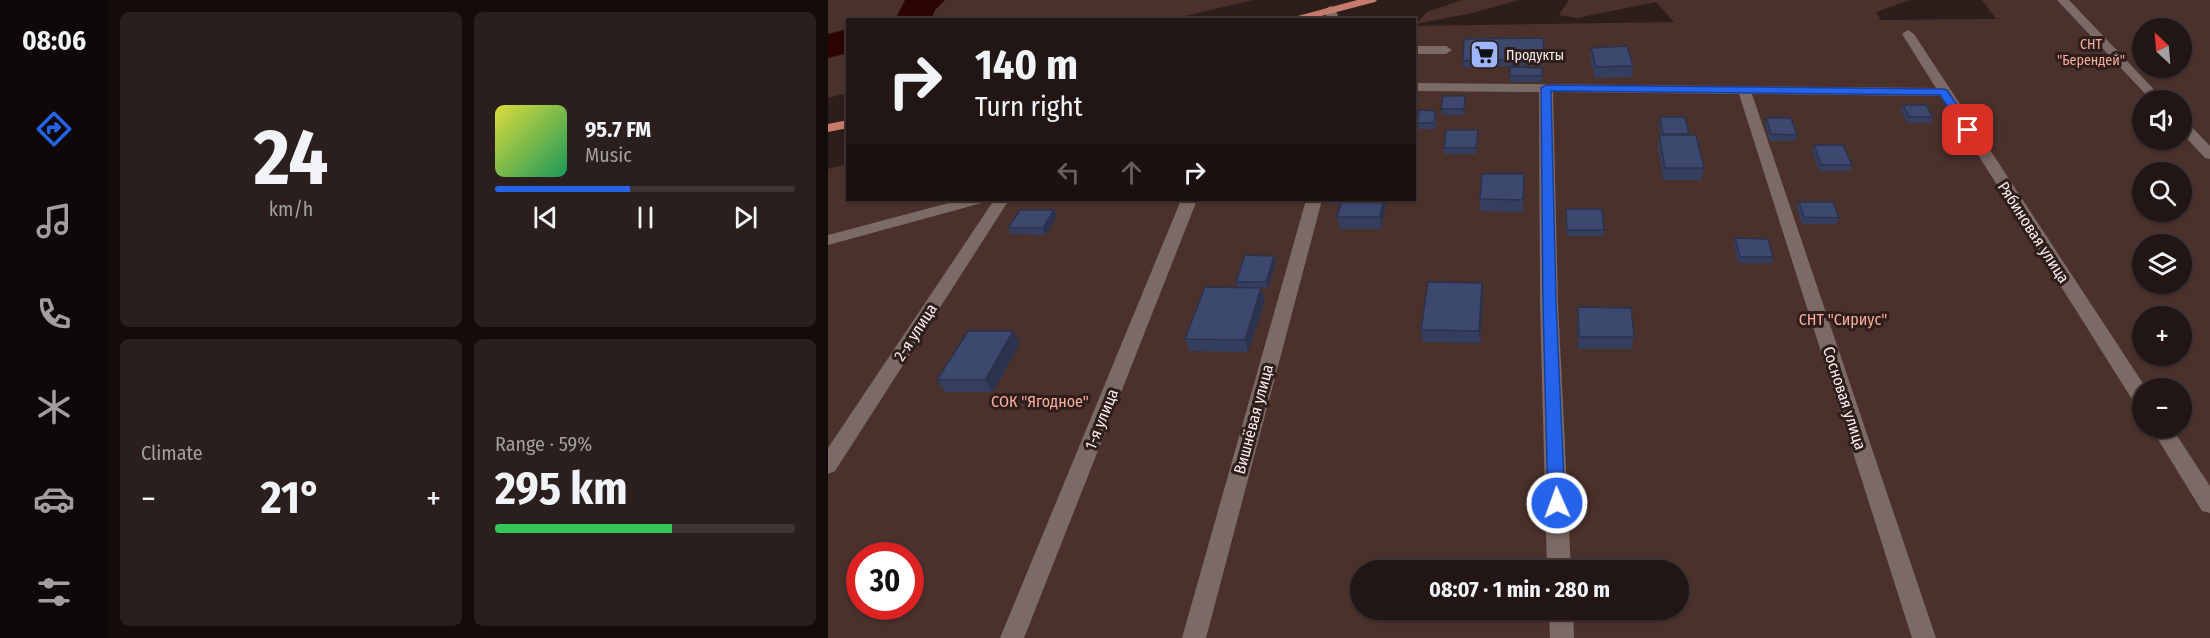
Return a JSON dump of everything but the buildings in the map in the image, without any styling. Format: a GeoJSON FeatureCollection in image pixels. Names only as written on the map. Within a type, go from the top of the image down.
{"type":"FeatureCollection","features":[{"type":"Feature","properties":{"kind":"main road"},"geometry":{"type":"LineString","coordinates":[[1306,18],[1332,15],[1371,0]]}},
{"type":"Feature","properties":{"kind":"main road"},"geometry":{"type":"LineString","coordinates":[[828,128],[846,124]]}},
{"type":"Feature","properties":{"kind":"street"},"geometry":{"type":"LineString","coordinates":[[2063,0],[2148,90]]}},
{"type":"Feature","properties":{"kind":"street","name":"Рябиновая улица"},"geometry":{"type":"LineString","coordinates":[[1908,34],[1943,92],[2132,384]]}},
{"type":"Feature","properties":{"kind":"street"},"geometry":{"type":"LineString","coordinates":[[1416,50],[1446,50]]}},
{"type":"Feature","properties":{"kind":"street"},"geometry":{"type":"LineString","coordinates":[[1416,87],[1943,92]]}},
{"type":"Feature","properties":{"kind":"street"},"geometry":{"type":"LineString","coordinates":[[1546,88],[1559,560]]}},
{"type":"Feature","properties":{"kind":"street","name":"Сосновая улица"},"geometry":{"type":"LineString","coordinates":[[1744,90],[1924,638]]}},
{"type":"Feature","properties":{"kind":"street"},"geometry":{"type":"LineString","coordinates":[[2192,136],[2210,155]]}},
{"type":"Feature","properties":{"kind":"street"},"geometry":{"type":"LineString","coordinates":[[828,240],[972,201]]}},
{"type":"Feature","properties":{"kind":"street","name":"2-я улица"},"geometry":{"type":"LineString","coordinates":[[828,465],[1000,201]]}},
{"type":"Feature","properties":{"kind":"street","name":"1-я улица"},"geometry":{"type":"LineString","coordinates":[[1012,638],[1189,201]]}},
{"type":"Feature","properties":{"kind":"street","name":"Вишнёвая улица"},"geometry":{"type":"LineString","coordinates":[[1194,638],[1314,201]]}},
{"type":"Feature","properties":{"kind":"street"},"geometry":{"type":"LineString","coordinates":[[2167,438],[2210,504]]}},
{"type":"Feature","properties":{"kind":"street"},"geometry":{"type":"LineString","coordinates":[[1561,620],[1562,638]]}},
{"type":"Feature","properties":{"kind":"green space"},"geometry":{"type":"Polygon","coordinates":[[[828,0],[1253,0],[1176,18],[846,18],[846,93],[828,98],[828,0]]]}},
{"type":"Feature","properties":{"kind":"green space"},"geometry":{"type":"Polygon","coordinates":[[[1462,0],[1519,0],[1472,13],[1416,24],[1427,12],[1462,0]]]}},
{"type":"Feature","properties":{"kind":"green space","name":"СНТ \"Сириус\""},"geometry":{"type":"Polygon","coordinates":[[[1569,0],[1910,0],[1876,12],[1881,20],[1996,19],[1982,0],[2210,0],[2210,638],[828,638],[828,169],[846,164],[846,201],[1416,201],[1416,26],[1674,22],[1656,2],[1577,18],[1559,15],[1569,0]]]}},
{"type":"Feature","properties":{"kind":"waterway"},"geometry":{"type":"LineString","coordinates":[[914,18],[920,4],[928,0]]}},
{"type":"Feature","properties":{"kind":"waterway"},"geometry":{"type":"LineString","coordinates":[[828,47],[846,41]]}},
{"type":"Feature","properties":{"kind":"place","name":"Продукты"},"geometry":{"type":"Point","coordinates":[1485,55]}},
{"type":"Feature","properties":{"kind":"route"},"geometry":{"type":"LineString","coordinates":[[1557,503],[1546,88],[1943,92],[1968,130]]}},
{"type":"Feature","properties":{"kind":"park label","name":"СНТ \"Берендей\""},"geometry":{"type":"Point","coordinates":[2091,52]}},
{"type":"Feature","properties":{"kind":"park label","name":"СОК \"Ягодное\""},"geometry":{"type":"Point","coordinates":[1040,401]}}]}
